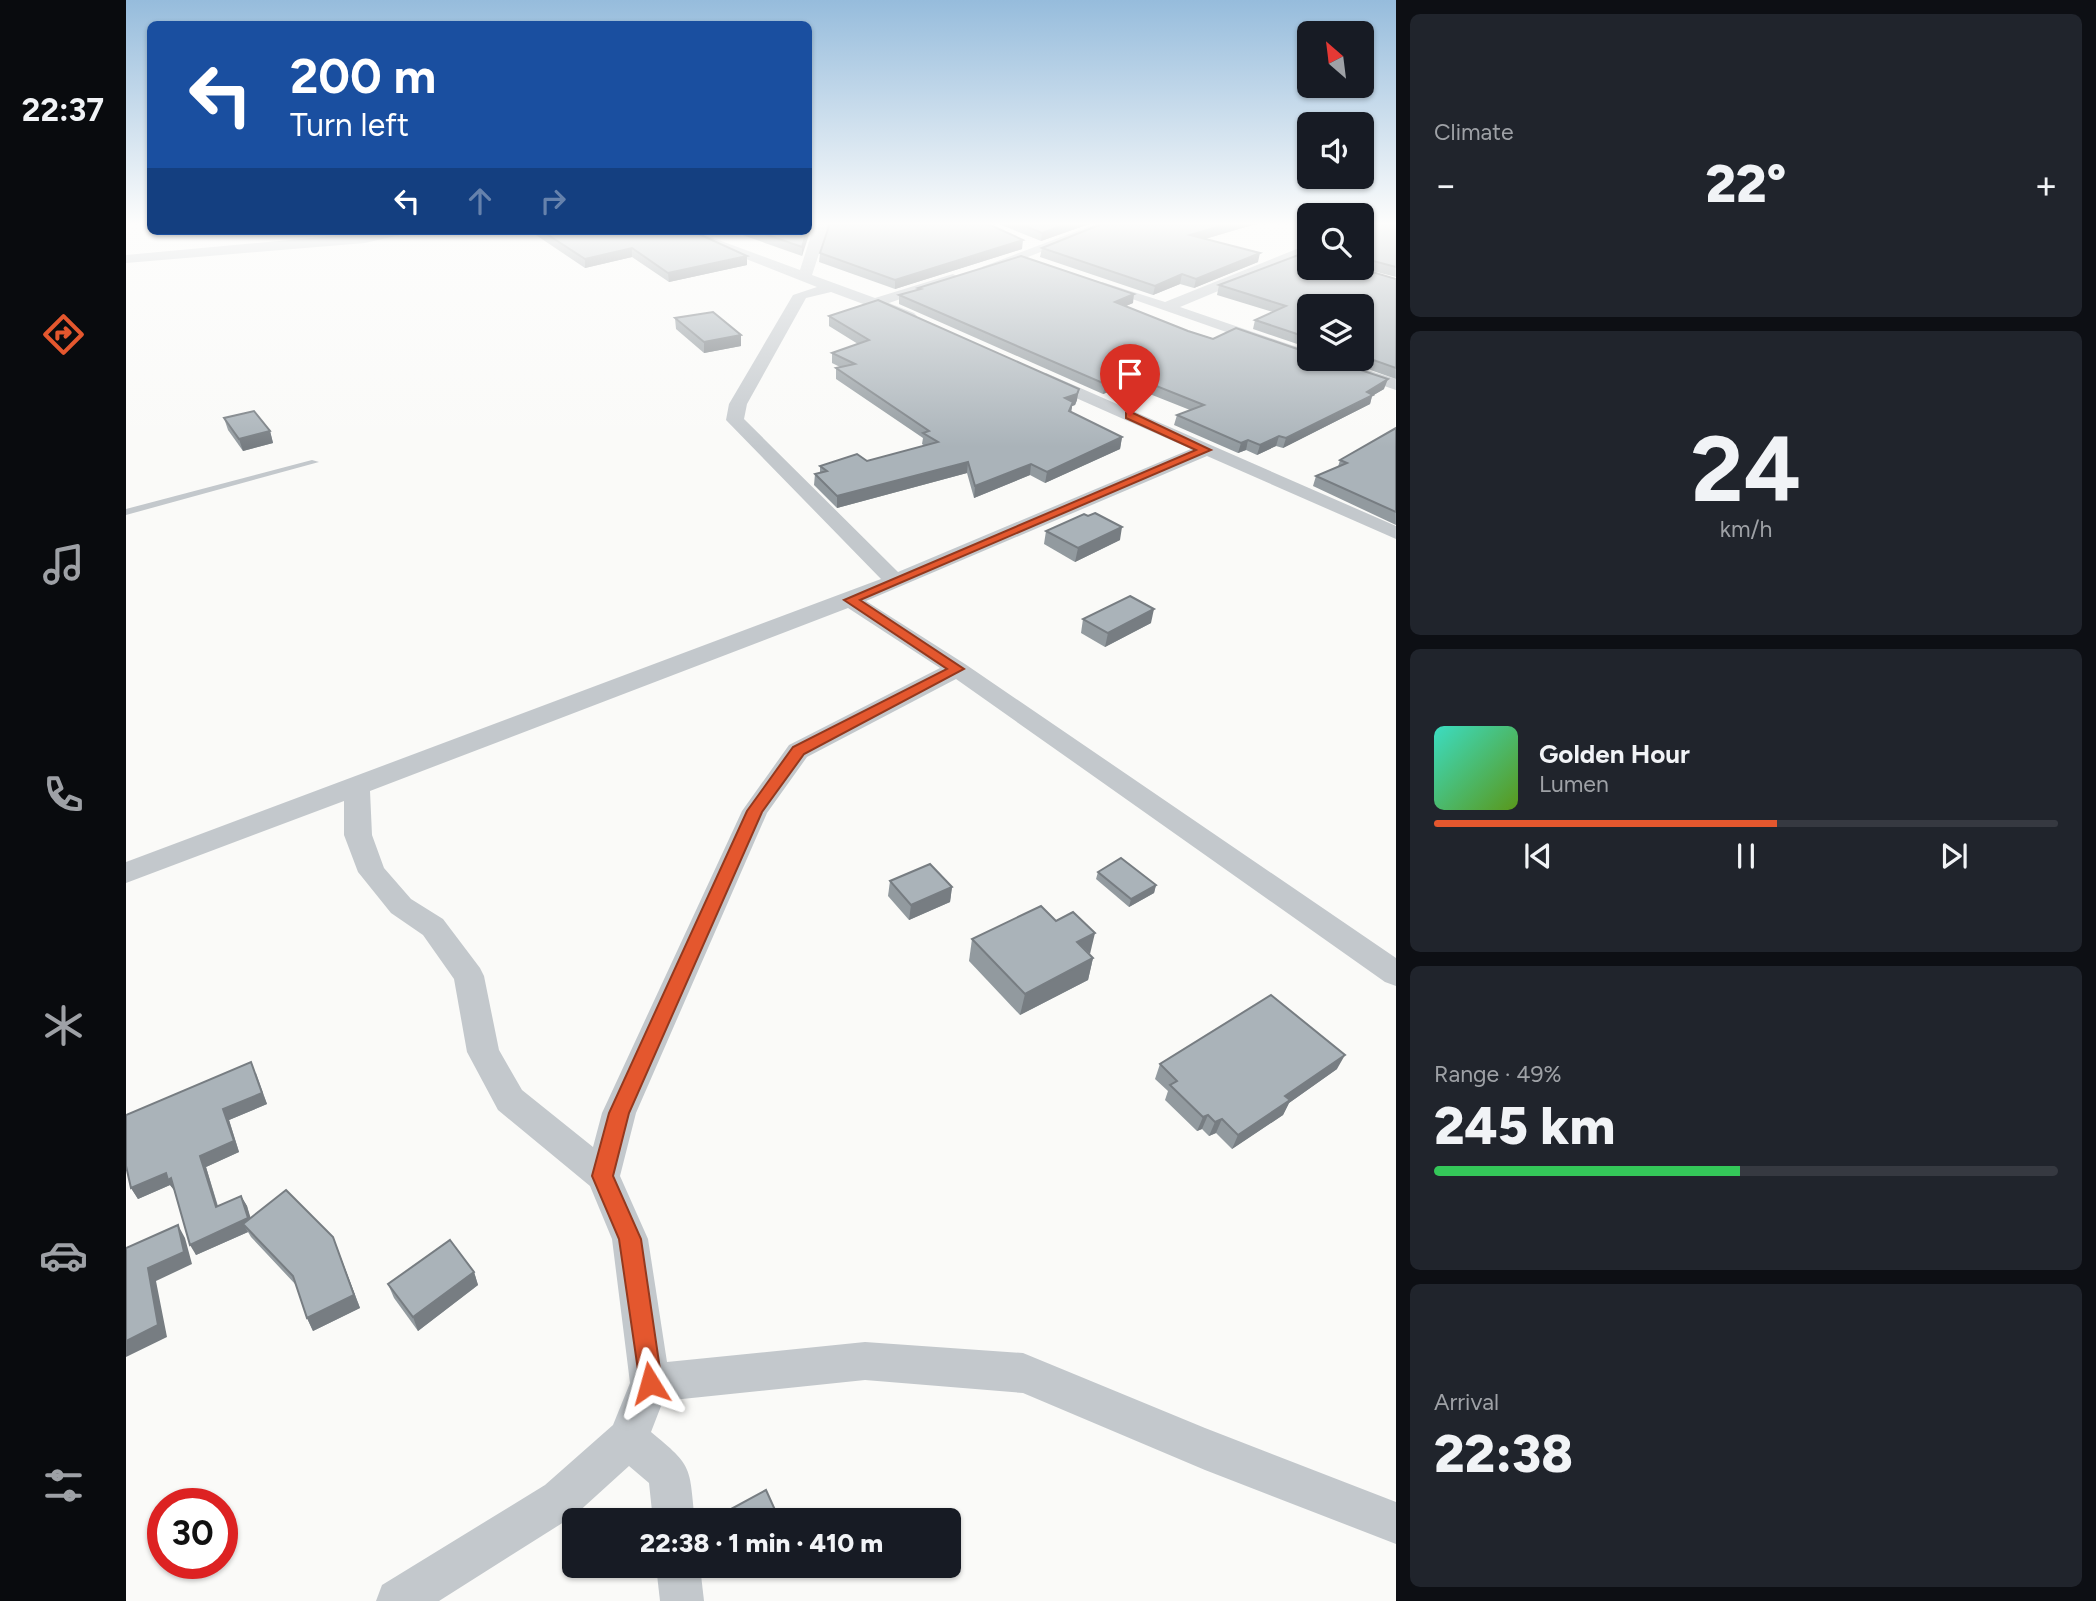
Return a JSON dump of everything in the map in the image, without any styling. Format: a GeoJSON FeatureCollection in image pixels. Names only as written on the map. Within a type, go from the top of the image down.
{"type":"FeatureCollection","features":[{"type":"Feature","properties":{"kind":"street"},"geometry":{"type":"LineString","coordinates":[[798,298],[738,404],[735,420],[895,581]]}},
{"type":"Feature","properties":{"kind":"street"},"geometry":{"type":"LineString","coordinates":[[866,298],[929,324]]}},
{"type":"Feature","properties":{"kind":"street"},"geometry":{"type":"LineString","coordinates":[[878,302],[892,298]]}},
{"type":"Feature","properties":{"kind":"street"},"geometry":{"type":"LineString","coordinates":[[1136,298],[1297,352]]}},
{"type":"Feature","properties":{"kind":"street"},"geometry":{"type":"LineString","coordinates":[[1165,308],[1190,298]]}},
{"type":"Feature","properties":{"kind":"street"},"geometry":{"type":"LineString","coordinates":[[1029,370],[1396,533]]}},
{"type":"Feature","properties":{"kind":"street"},"geometry":{"type":"LineString","coordinates":[[1353,371],[1396,385]]}},
{"type":"Feature","properties":{"kind":"street"},"geometry":{"type":"LineString","coordinates":[[126,873],[850,600],[1205,450]]}},
{"type":"Feature","properties":{"kind":"street"},"geometry":{"type":"LineString","coordinates":[[850,600],[957,669],[1396,974]]}},
{"type":"Feature","properties":{"kind":"street"},"geometry":{"type":"LineString","coordinates":[[603,1176],[619,1113],[755,811],[798,751],[957,669]]}},
{"type":"Feature","properties":{"kind":"street"},"geometry":{"type":"LineString","coordinates":[[357,785],[358,835],[372,872],[401,906],[433,927],[469,976],[484,1052],[510,1100],[603,1176],[630,1239],[650,1383],[628,1439],[559,1500],[398,1601]]}},
{"type":"Feature","properties":{"kind":"street"},"geometry":{"type":"LineString","coordinates":[[650,1383],[865,1360],[1023,1373],[1205,1449],[1396,1523]]}},
{"type":"Feature","properties":{"kind":"street"},"geometry":{"type":"LineString","coordinates":[[628,1439],[669,1473],[673,1508]]}},
{"type":"Feature","properties":{"kind":"street"},"geometry":{"type":"LineString","coordinates":[[679,1578],[682,1601]]}},
{"type":"Feature","properties":{"kind":"lane"},"geometry":{"type":"LineString","coordinates":[[126,512],[316,462]]}},
{"type":"Feature","properties":{"kind":"building"},"geometry":{"type":"Polygon","coordinates":[[[905,298],[1125,298],[1115,302],[1213,339],[1236,328],[1297,349],[1297,371],[1364,371],[1388,379],[1367,392],[1373,395],[1286,438],[1279,436],[1260,445],[1248,440],[1241,443],[1177,415],[1204,405],[1129,375],[1105,384],[905,298]]]}},
{"type":"Feature","properties":{"kind":"building"},"geometry":{"type":"Polygon","coordinates":[[[1260,298],[1297,298],[1297,334],[1255,320],[1286,306],[1260,298]]]}},
{"type":"Feature","properties":{"kind":"building"},"geometry":{"type":"Polygon","coordinates":[[[1374,298],[1396,298],[1396,368],[1374,360],[1374,298]]]}},
{"type":"Feature","properties":{"kind":"building"},"geometry":{"type":"Polygon","coordinates":[[[878,300],[1079,389],[1077,394],[1065,398],[1073,402],[1069,411],[1122,437],[1047,472],[1031,464],[975,486],[968,462],[837,496],[815,474],[827,471],[820,466],[857,454],[867,461],[938,442],[923,433],[929,431],[836,368],[855,364],[832,353],[869,340],[829,316],[878,300]]]}},
{"type":"Feature","properties":{"kind":"building"},"geometry":{"type":"Polygon","coordinates":[[[713,312],[741,335],[704,342],[675,318],[713,312]]]}},
{"type":"Feature","properties":{"kind":"building"},"geometry":{"type":"Polygon","coordinates":[[[254,411],[270,431],[239,439],[224,418],[254,411]]]}},
{"type":"Feature","properties":{"kind":"building"},"geometry":{"type":"Polygon","coordinates":[[[1396,428],[1396,512],[1316,476],[1347,463],[1340,460],[1396,428]]]}},
{"type":"Feature","properties":{"kind":"building"},"geometry":{"type":"Polygon","coordinates":[[[1095,513],[1122,527],[1078,548],[1046,531],[1084,514],[1088,516],[1095,513]]]}},
{"type":"Feature","properties":{"kind":"building"},"geometry":{"type":"Polygon","coordinates":[[[1130,596],[1154,609],[1108,633],[1083,619],[1130,596]]]}},
{"type":"Feature","properties":{"kind":"building"},"geometry":{"type":"Polygon","coordinates":[[[1121,858],[1156,885],[1131,899],[1098,872],[1121,858]]]}},
{"type":"Feature","properties":{"kind":"building"},"geometry":{"type":"Polygon","coordinates":[[[930,864],[952,887],[911,905],[890,881],[930,864]]]}},
{"type":"Feature","properties":{"kind":"building"},"geometry":{"type":"Polygon","coordinates":[[[1041,906],[1056,921],[1073,912],[1095,933],[1077,942],[1093,958],[1025,994],[972,939],[1041,906]]]}},
{"type":"Feature","properties":{"kind":"building"},"geometry":{"type":"Polygon","coordinates":[[[1271,995],[1345,1055],[1285,1096],[1290,1100],[1238,1135],[1222,1119],[1215,1122],[1208,1115],[1203,1117],[1170,1085],[1177,1081],[1160,1064],[1271,995]]]}},
{"type":"Feature","properties":{"kind":"building"},"geometry":{"type":"Polygon","coordinates":[[[251,1062],[262,1093],[223,1109],[234,1141],[200,1156],[216,1207],[241,1196],[248,1218],[190,1245],[171,1178],[168,1180],[166,1173],[131,1188],[126,1166],[126,1115],[251,1062]]]}},
{"type":"Feature","properties":{"kind":"building"},"geometry":{"type":"Polygon","coordinates":[[[286,1190],[333,1237],[354,1295],[307,1318],[293,1276],[243,1224],[286,1190]]]}},
{"type":"Feature","properties":{"kind":"building"},"geometry":{"type":"Polygon","coordinates":[[[178,1225],[184,1252],[148,1268],[158,1325],[126,1341],[126,1248],[178,1225]]]}},
{"type":"Feature","properties":{"kind":"building"},"geometry":{"type":"Polygon","coordinates":[[[450,1240],[474,1272],[413,1317],[388,1284],[450,1240]]]}},
{"type":"Feature","properties":{"kind":"building"},"geometry":{"type":"Polygon","coordinates":[[[766,1490],[774,1508],[733,1508],[766,1490]]]}},
{"type":"Feature","properties":{"kind":"route"},"geometry":{"type":"LineString","coordinates":[[650,1383],[630,1239],[603,1176],[619,1113],[755,811],[798,751],[957,669],[850,600],[1205,450],[1130,416]]}}]}
